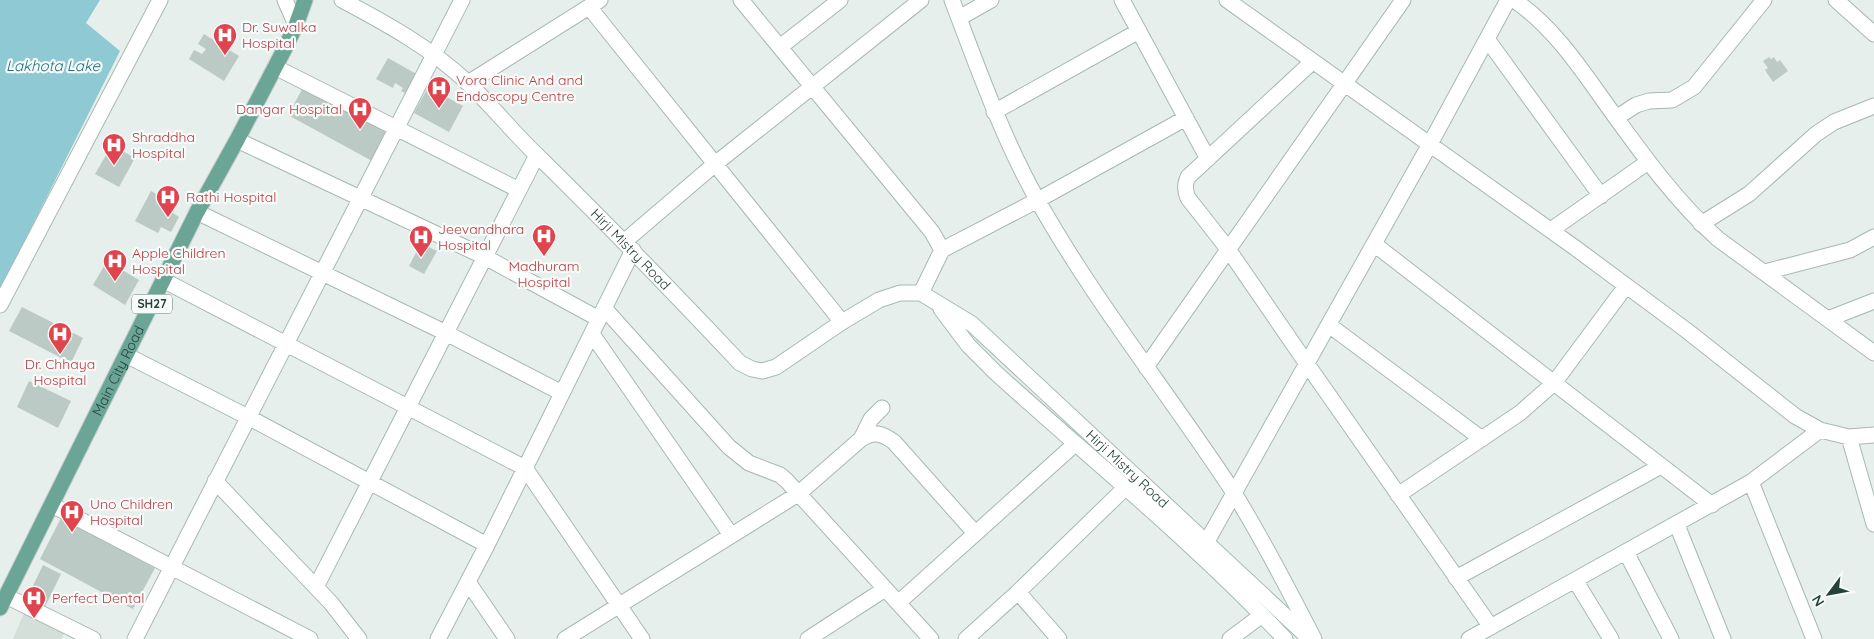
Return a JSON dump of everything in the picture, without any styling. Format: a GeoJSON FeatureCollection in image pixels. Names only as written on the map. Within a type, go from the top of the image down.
{"type":"FeatureCollection","features":[{"type":"Feature","properties":{"kind":"main road","name":"Main City Road"},"geometry":{"type":"LineString","coordinates":[[3,602],[197,212],[237,140],[296,25],[305,0]]}},
{"type":"Feature","properties":{"kind":"street"},"geometry":{"type":"LineString","coordinates":[[0,305],[160,0]]}},
{"type":"Feature","properties":{"kind":"street"},"geometry":{"type":"LineString","coordinates":[[285,0],[296,25]]}},
{"type":"Feature","properties":{"kind":"street","name":"Hirji Mistry Road"},"geometry":{"type":"LineString","coordinates":[[342,0],[401,32],[434,55],[468,83],[537,156],[629,246],[740,363],[752,369],[762,371],[776,367],[842,322],[879,300],[900,293],[921,293],[939,306],[972,324],[1310,639]]}},
{"type":"Feature","properties":{"kind":"street"},"geometry":{"type":"LineString","coordinates":[[135,639],[462,0]]}},
{"type":"Feature","properties":{"kind":"street"},"geometry":{"type":"LineString","coordinates":[[741,0],[908,201],[932,232],[942,250]]}},
{"type":"Feature","properties":{"kind":"street"},"geometry":{"type":"LineString","coordinates":[[780,47],[840,0]]}},
{"type":"Feature","properties":{"kind":"street"},"geometry":{"type":"LineString","coordinates":[[438,639],[602,314],[629,246],[716,164],[921,0]]}},
{"type":"Feature","properties":{"kind":"street"},"geometry":{"type":"LineString","coordinates":[[952,0],[994,112],[1038,200],[1097,296],[1234,494],[1278,569],[1314,639]]}},
{"type":"Feature","properties":{"kind":"street"},"geometry":{"type":"LineString","coordinates":[[959,18],[991,0]]}},
{"type":"Feature","properties":{"kind":"street"},"geometry":{"type":"LineString","coordinates":[[1122,0],[1208,159]]}},
{"type":"Feature","properties":{"kind":"street"},"geometry":{"type":"LineString","coordinates":[[1227,0],[1551,230],[1686,330],[1795,416],[1820,430],[1849,437],[1874,436]]}},
{"type":"Feature","properties":{"kind":"street"},"geometry":{"type":"LineString","coordinates":[[1146,367],[1403,0]]}},
{"type":"Feature","properties":{"kind":"street"},"geometry":{"type":"LineString","coordinates":[[1206,543],[1430,144],[1508,0]]}},
{"type":"Feature","properties":{"kind":"street"},"geometry":{"type":"LineString","coordinates":[[1514,0],[1530,11],[1576,62],[1648,162],[1679,201],[1701,224],[1718,239],[1874,352]]}},
{"type":"Feature","properties":{"kind":"street"},"geometry":{"type":"LineString","coordinates":[[1616,118],[1636,105],[1649,101],[1672,100],[1694,87],[1764,0]]}},
{"type":"Feature","properties":{"kind":"street"},"geometry":{"type":"LineString","coordinates":[[1836,0],[1874,34]]}},
{"type":"Feature","properties":{"kind":"street"},"geometry":{"type":"LineString","coordinates":[[468,83],[595,3],[716,164],[842,322]]}},
{"type":"Feature","properties":{"kind":"street"},"geometry":{"type":"LineString","coordinates":[[994,112],[1139,31]]}},
{"type":"Feature","properties":{"kind":"street"},"geometry":{"type":"LineString","coordinates":[[1487,39],[1601,196]]}},
{"type":"Feature","properties":{"kind":"street"},"geometry":{"type":"LineString","coordinates":[[1312,62],[1188,177],[1185,183],[1185,192],[1228,249],[1490,627]]}},
{"type":"Feature","properties":{"kind":"street"},"geometry":{"type":"LineString","coordinates":[[274,67],[519,190]]}},
{"type":"Feature","properties":{"kind":"street"},"geometry":{"type":"LineString","coordinates":[[1701,224],[1749,194],[1816,134],[1834,122],[1874,106]]}},
{"type":"Feature","properties":{"kind":"street"},"geometry":{"type":"LineString","coordinates":[[921,293],[942,250],[1038,200],[1186,118]]}},
{"type":"Feature","properties":{"kind":"street"},"geometry":{"type":"LineString","coordinates":[[237,140],[602,314],[729,447],[749,463],[780,475],[931,639]]}},
{"type":"Feature","properties":{"kind":"street"},"geometry":{"type":"LineString","coordinates":[[316,587],[537,156]]}},
{"type":"Feature","properties":{"kind":"street"},"geometry":{"type":"LineString","coordinates":[[1551,230],[1648,162]]}},
{"type":"Feature","properties":{"kind":"street"},"geometry":{"type":"LineString","coordinates":[[197,212],[446,332],[562,394]]}},
{"type":"Feature","properties":{"kind":"street"},"geometry":{"type":"LineString","coordinates":[[1765,272],[1850,250],[1874,237]]}},
{"type":"Feature","properties":{"kind":"street"},"geometry":{"type":"LineString","coordinates":[[1374,244],[1712,505]]}},
{"type":"Feature","properties":{"kind":"street"},"geometry":{"type":"LineString","coordinates":[[163,280],[525,468],[620,604],[642,639]]}},
{"type":"Feature","properties":{"kind":"street"},"geometry":{"type":"LineString","coordinates":[[1398,495],[1520,413],[1554,383],[1626,286]]}},
{"type":"Feature","properties":{"kind":"street"},"geometry":{"type":"LineString","coordinates":[[1828,319],[1874,301]]}},
{"type":"Feature","properties":{"kind":"street","name":"Hirji Mistry Road"},"geometry":{"type":"LineString","coordinates":[[939,306],[968,346],[1209,563],[1284,639]]}},
{"type":"Feature","properties":{"kind":"street"},"geometry":{"type":"LineString","coordinates":[[1329,325],[1482,439]]}},
{"type":"Feature","properties":{"kind":"street"},"geometry":{"type":"LineString","coordinates":[[592,334],[731,535]]}},
{"type":"Feature","properties":{"kind":"street"},"geometry":{"type":"LineString","coordinates":[[126,355],[487,545]]}},
{"type":"Feature","properties":{"kind":"street"},"geometry":{"type":"LineString","coordinates":[[861,439],[872,419],[882,408]]}},
{"type":"Feature","properties":{"kind":"street"},"geometry":{"type":"LineString","coordinates":[[1474,638],[1490,627],[1751,482],[1820,430]]}},
{"type":"Feature","properties":{"kind":"street"},"geometry":{"type":"LineString","coordinates":[[565,639],[798,494],[861,439],[873,433],[883,434],[894,442],[975,533]]}},
{"type":"Feature","properties":{"kind":"street"},"geometry":{"type":"LineString","coordinates":[[1849,437],[1874,524]]}},
{"type":"Feature","properties":{"kind":"street"},"geometry":{"type":"LineString","coordinates":[[898,602],[1075,444]]}},
{"type":"Feature","properties":{"kind":"street"},"geometry":{"type":"LineString","coordinates":[[1456,578],[1661,466]]}},
{"type":"Feature","properties":{"kind":"street"},"geometry":{"type":"LineString","coordinates":[[215,481],[331,603],[359,639]]}},
{"type":"Feature","properties":{"kind":"street"},"geometry":{"type":"LineString","coordinates":[[1751,482],[1814,639]]}},
{"type":"Feature","properties":{"kind":"street"},"geometry":{"type":"LineString","coordinates":[[966,639],[1018,592],[1126,488]]}},
{"type":"Feature","properties":{"kind":"street"},"geometry":{"type":"LineString","coordinates":[[52,505],[310,639]]}},
{"type":"Feature","properties":{"kind":"street"},"geometry":{"type":"LineString","coordinates":[[1677,524],[1723,639]]}},
{"type":"Feature","properties":{"kind":"street"},"geometry":{"type":"LineString","coordinates":[[1626,552],[1671,639]]}},
{"type":"Feature","properties":{"kind":"street"},"geometry":{"type":"LineString","coordinates":[[1575,580],[1611,639]]}},
{"type":"Feature","properties":{"kind":"street"},"geometry":{"type":"LineString","coordinates":[[468,582],[506,639]]}},
{"type":"Feature","properties":{"kind":"street"},"geometry":{"type":"LineString","coordinates":[[808,639],[885,589]]}},
{"type":"Feature","properties":{"kind":"street"},"geometry":{"type":"LineString","coordinates":[[1018,592],[1059,639]]}},
{"type":"Feature","properties":{"kind":"street"},"geometry":{"type":"LineString","coordinates":[[3,602],[94,639]]}},
{"type":"Feature","properties":{"kind":"street"},"geometry":{"type":"LineString","coordinates":[[1230,639],[1262,615]]}},
{"type":"Feature","properties":{"kind":"shaded area","name":"Perfect Dental"},"geometry":{"type":"Polygon","coordinates":[[[26,608],[66,630],[61,639],[13,639],[26,608]]]}},
{"type":"Feature","properties":{"kind":"water","name":"Lakhota Lake"},"geometry":{"type":"Polygon","coordinates":[[[0,0],[100,0],[86,23],[120,51],[0,290],[0,0]]]}},
{"type":"Feature","properties":{"kind":"building"},"geometry":{"type":"Polygon","coordinates":[[[204,34],[239,56],[224,81],[189,59],[194,50],[202,54],[206,49],[198,44],[204,34]]]}},
{"type":"Feature","properties":{"kind":"building"},"geometry":{"type":"Polygon","coordinates":[[[1769,57],[1771,59],[1774,57],[1777,62],[1780,60],[1788,71],[1773,82],[1765,70],[1768,68],[1763,61],[1769,57]]]}},
{"type":"Feature","properties":{"kind":"building"},"geometry":{"type":"Polygon","coordinates":[[[388,58],[422,77],[411,96],[401,91],[403,88],[395,83],[393,88],[376,79],[388,58]]]}},
{"type":"Feature","properties":{"kind":"building"},"geometry":{"type":"Polygon","coordinates":[[[305,84],[389,130],[372,161],[288,115],[305,84]]]}},
{"type":"Feature","properties":{"kind":"building"},"geometry":{"type":"Polygon","coordinates":[[[428,87],[463,106],[449,132],[414,113],[428,87]]]}},
{"type":"Feature","properties":{"kind":"building"},"geometry":{"type":"Polygon","coordinates":[[[112,145],[135,158],[119,187],[95,174],[112,145]]]}},
{"type":"Feature","properties":{"kind":"building"},"geometry":{"type":"Polygon","coordinates":[[[151,191],[177,205],[173,213],[179,217],[171,232],[161,227],[158,233],[135,221],[151,191]]]}},
{"type":"Feature","properties":{"kind":"building"},"geometry":{"type":"Polygon","coordinates":[[[421,243],[437,251],[424,274],[409,266],[421,243]]]}},
{"type":"Feature","properties":{"kind":"building"},"geometry":{"type":"Polygon","coordinates":[[[107,261],[139,280],[125,305],[93,285],[107,261]]]}},
{"type":"Feature","properties":{"kind":"building"},"geometry":{"type":"Polygon","coordinates":[[[22,307],[83,338],[71,363],[9,331],[22,307]]]}},
{"type":"Feature","properties":{"kind":"building"},"geometry":{"type":"Polygon","coordinates":[[[29,381],[71,401],[58,428],[17,407],[29,381]]]}},
{"type":"Feature","properties":{"kind":"building"},"geometry":{"type":"Polygon","coordinates":[[[61,518],[155,568],[133,609],[40,559],[61,518]]]}},
{"type":"Feature","properties":{"kind":"building"},"geometry":{"type":"Polygon","coordinates":[[[43,565],[61,574],[44,609],[26,600],[43,565]]]}},
{"type":"Feature","properties":{"kind":"place","name":"Dr. Suwalka Hospital"},"geometry":{"type":"Point","coordinates":[225,56]}},
{"type":"Feature","properties":{"kind":"place","name":"Vora Clinic And and Endoscopy Centre"},"geometry":{"type":"Point","coordinates":[439,109]}},
{"type":"Feature","properties":{"kind":"place","name":"Dangar Hospital"},"geometry":{"type":"Point","coordinates":[360,130]}},
{"type":"Feature","properties":{"kind":"place","name":"Shraddha Hospital"},"geometry":{"type":"Point","coordinates":[114,166]}},
{"type":"Feature","properties":{"kind":"place","name":"Rathi Hospital"},"geometry":{"type":"Point","coordinates":[168,218]}},
{"type":"Feature","properties":{"kind":"place","name":"Madhuram Hospital"},"geometry":{"type":"Point","coordinates":[544,257]}},
{"type":"Feature","properties":{"kind":"place","name":"Jeevandhara Hospital"},"geometry":{"type":"Point","coordinates":[421,258]}},
{"type":"Feature","properties":{"kind":"place","name":"Apple Children Hospital"},"geometry":{"type":"Point","coordinates":[115,282]}},
{"type":"Feature","properties":{"kind":"place","name":"Dr. Chhaya Hospital"},"geometry":{"type":"Point","coordinates":[60,355]}},
{"type":"Feature","properties":{"kind":"place","name":"Uno Children Hospital"},"geometry":{"type":"Point","coordinates":[72,533]}},
{"type":"Feature","properties":{"kind":"place","name":"Perfect Dental"},"geometry":{"type":"Point","coordinates":[34,619]}}]}
